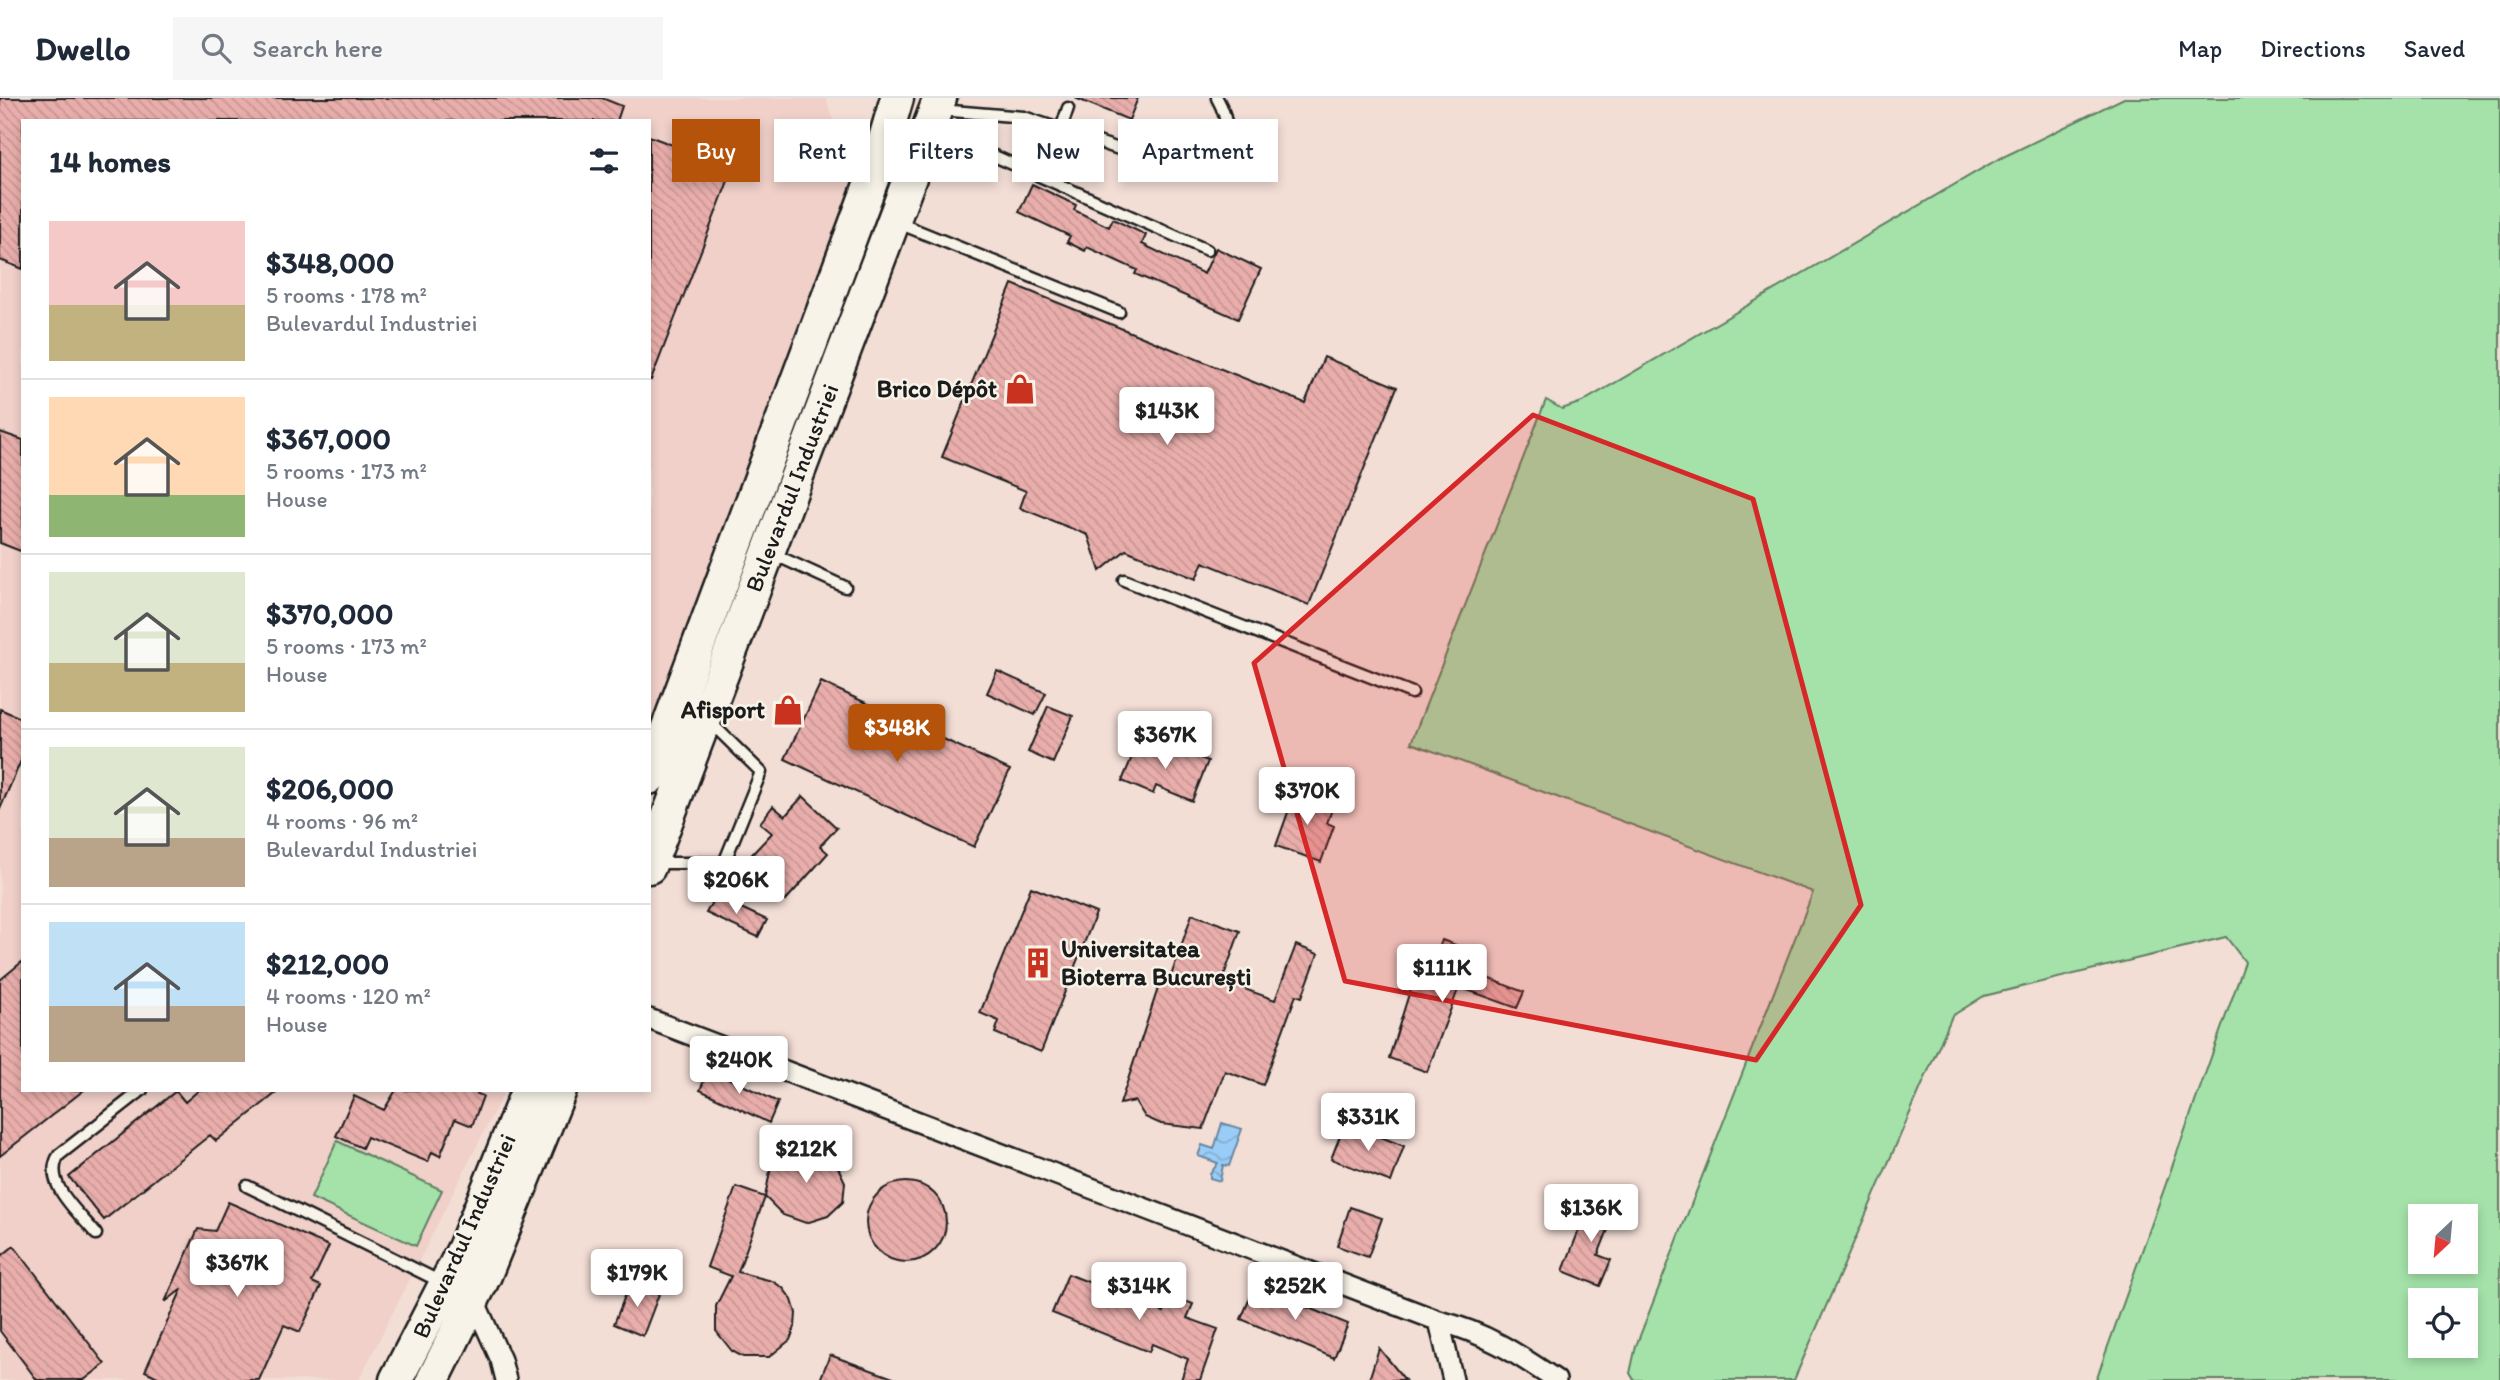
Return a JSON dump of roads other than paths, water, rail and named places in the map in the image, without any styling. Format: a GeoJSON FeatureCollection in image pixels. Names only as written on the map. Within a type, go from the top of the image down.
{"type":"FeatureCollection","features":[{"type":"Feature","properties":{"kind":"main road","name":"Bulevardul Industriei"},"geometry":{"type":"LineString","coordinates":[[651,861],[706,717],[753,545],[895,106]]}},
{"type":"Feature","properties":{"kind":"main road","name":"Bulevardul Industriei"},"geometry":{"type":"LineString","coordinates":[[651,774],[894,221],[935,112]]}},
{"type":"Feature","properties":{"kind":"main road","name":"Bulevardul Industriei"},"geometry":{"type":"LineString","coordinates":[[396,1380],[447,1284],[526,1092]]}},
{"type":"Feature","properties":{"kind":"main road","name":"Bulevardul Industriei"},"geometry":{"type":"LineString","coordinates":[[442,1374],[560,1092]]}},
{"type":"Feature","properties":{"kind":"street"},"geometry":{"type":"LineString","coordinates":[[651,1020],[1439,1321],[1494,1339],[1556,1380]]}},
{"type":"Feature","properties":{"kind":"street"},"geometry":{"type":"LineString","coordinates":[[471,1306],[501,1360],[506,1380]]}},
{"type":"Feature","properties":{"kind":"street"},"geometry":{"type":"LineString","coordinates":[[1439,1321],[1453,1380]]}},
{"type":"Feature","properties":{"kind":"lane"},"geometry":{"type":"LineString","coordinates":[[1104,144],[1181,170],[1205,163],[1219,150],[1226,131],[1225,111],[1217,98]]}},
{"type":"Feature","properties":{"kind":"lane"},"geometry":{"type":"LineString","coordinates":[[1064,119],[1068,108]]}},
{"type":"Feature","properties":{"kind":"lane"},"geometry":{"type":"LineString","coordinates":[[935,112],[1030,119]]}},
{"type":"Feature","properties":{"kind":"lane"},"geometry":{"type":"LineString","coordinates":[[935,112],[1207,250]]}},
{"type":"Feature","properties":{"kind":"lane"},"geometry":{"type":"LineString","coordinates":[[894,221],[1119,312]]}},
{"type":"Feature","properties":{"kind":"lane"},"geometry":{"type":"LineString","coordinates":[[753,545],[845,587]]}},
{"type":"Feature","properties":{"kind":"lane"},"geometry":{"type":"LineString","coordinates":[[1124,580],[1412,693]]}},
{"type":"Feature","properties":{"kind":"lane"},"geometry":{"type":"LineString","coordinates":[[651,864],[723,863],[761,772],[706,717]]}},
{"type":"Feature","properties":{"kind":"lane"},"geometry":{"type":"LineString","coordinates":[[96,1234],[58,1186],[53,1176],[54,1163],[59,1155],[139,1092]]}},
{"type":"Feature","properties":{"kind":"lane"},"geometry":{"type":"LineString","coordinates":[[247,1186],[447,1284]]}},
{"type":"Feature","properties":{"kind":"water"},"geometry":{"type":"Polygon","coordinates":[[[1222,1123],[1242,1129],[1229,1166],[1223,1165],[1220,1181],[1210,1178],[1218,1163],[1198,1156],[1202,1145],[1214,1149],[1222,1123]]]}},
{"type":"Feature","properties":{"kind":"place","name":"Brico Dépôt"},"geometry":{"type":"Point","coordinates":[1020,389]}},
{"type":"Feature","properties":{"kind":"place","name":"Afisport"},"geometry":{"type":"Point","coordinates":[788,710]}},
{"type":"Feature","properties":{"kind":"place","name":"Universitatea Bioterra București"},"geometry":{"type":"Point","coordinates":[1038,963]}}]}
